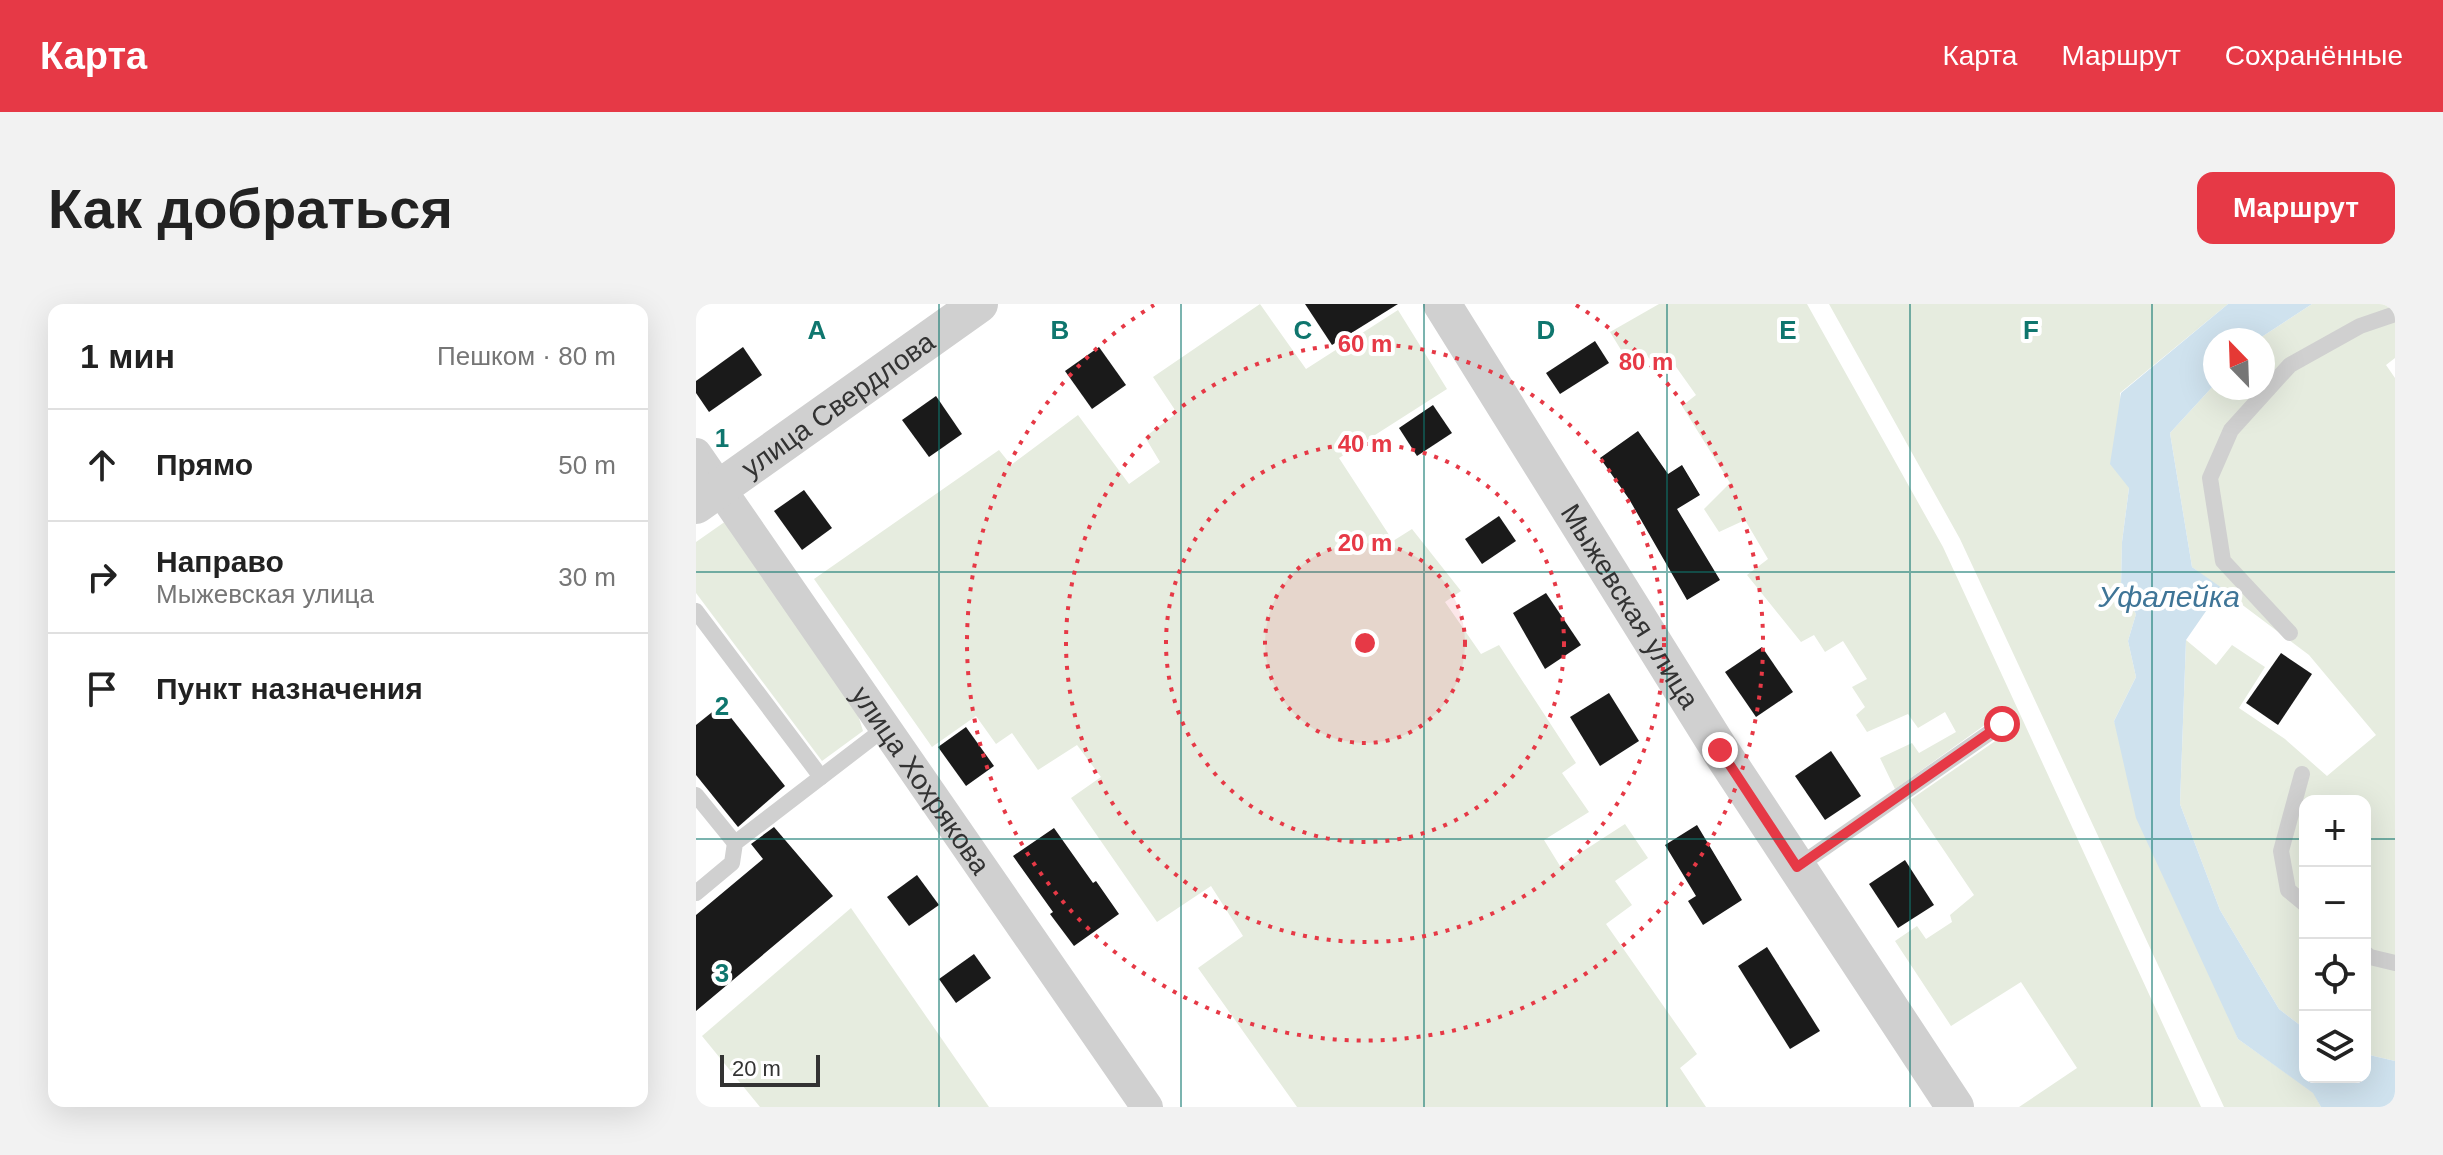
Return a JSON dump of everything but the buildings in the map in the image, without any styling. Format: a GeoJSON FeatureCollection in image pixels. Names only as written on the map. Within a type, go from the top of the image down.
{"type":"FeatureCollection","features":[{"type":"Feature","properties":{"kind":"street","name":"улица Свердлова"},"geometry":{"type":"LineString","coordinates":[[708,497],[979,304]]}},
{"type":"Feature","properties":{"kind":"street","name":"Мыжевская улица"},"geometry":{"type":"LineString","coordinates":[[1442,304],[1720,750],[1955,1107]]}},
{"type":"Feature","properties":{"kind":"street","name":"улица Хохрякова"},"geometry":{"type":"LineString","coordinates":[[696,454],[708,497],[885,728],[1147,1107]]}},
{"type":"Feature","properties":{"kind":"lane"},"geometry":{"type":"LineString","coordinates":[[2290,633],[2223,561],[2210,478],[2231,430],[2290,365],[2360,326],[2395,314]]}},
{"type":"Feature","properties":{"kind":"lane"},"geometry":{"type":"LineString","coordinates":[[696,611],[821,777]]}},
{"type":"Feature","properties":{"kind":"lane"},"geometry":{"type":"LineString","coordinates":[[1797,867],[2002,724]]}},
{"type":"Feature","properties":{"kind":"lane"},"geometry":{"type":"LineString","coordinates":[[696,893],[732,863],[735,843],[885,728]]}},
{"type":"Feature","properties":{"kind":"lane"},"geometry":{"type":"LineString","coordinates":[[2299,899],[2288,890],[2281,851],[2302,774]]}},
{"type":"Feature","properties":{"kind":"lane"},"geometry":{"type":"LineString","coordinates":[[696,795],[735,843]]}},
{"type":"Feature","properties":{"kind":"lane"},"geometry":{"type":"LineString","coordinates":[[2371,957],[2395,963]]}},
{"type":"Feature","properties":{"kind":"shaded area"},"geometry":{"type":"Polygon","coordinates":[[[1260,304],[1306,369],[1398,310],[1447,389],[1339,458],[1393,541],[1412,529],[1461,591],[1445,602],[1481,654],[1499,645],[1576,763],[1562,773],[1589,812],[1544,840],[1560,866],[1625,824],[1648,858],[1615,881],[1632,905],[1606,924],[1697,1054],[1680,1068],[1706,1107],[1297,1107],[1198,968],[1243,936],[1211,886],[1157,922],[1071,798],[1101,777],[1077,745],[1038,770],[1012,733],[996,744],[976,716],[932,747],[814,579],[999,450],[1011,465],[1078,415],[1129,484],[1160,462],[1145,437],[1177,413],[1153,377],[1260,304]]]}},
{"type":"Feature","properties":{"kind":"shaded area"},"geometry":{"type":"Polygon","coordinates":[[[1659,304],[1807,304],[1943,547],[2201,1107],[2019,1107],[2077,1068],[2021,982],[1951,1026],[1895,941],[1917,926],[1926,939],[1952,922],[1950,915],[1974,895],[1910,800],[2004,735],[2011,725],[2003,712],[1895,789],[1880,758],[1912,743],[1919,753],[1956,732],[1945,712],[1918,728],[1908,714],[1867,732],[1856,715],[1865,707],[1852,687],[1867,679],[1843,641],[1825,652],[1814,635],[1801,642],[1747,575],[1768,559],[1745,520],[1719,532],[1704,509],[1730,483],[1682,406],[1696,395],[1669,357],[1655,364],[1641,350],[1626,358],[1610,332],[1659,304]]]}},
{"type":"Feature","properties":{"kind":"shaded area"},"geometry":{"type":"Polygon","coordinates":[[[1829,304],[2228,304],[2120,393],[2129,488],[2122,542],[2121,586],[2136,614],[2128,641],[2136,677],[2114,721],[2238,1039],[2314,1093],[2321,1107],[2224,1107],[1960,539],[1829,304]]]}},
{"type":"Feature","properties":{"kind":"shaded area"},"geometry":{"type":"Polygon","coordinates":[[[2312,304],[2395,304],[2395,358],[2386,365],[2395,378],[2395,1061],[2371,1055],[2371,795],[2299,795],[2299,1024],[2279,1009],[2220,910],[2180,804],[2186,640],[2216,665],[2232,645],[2265,667],[2239,708],[2285,739],[2327,776],[2376,735],[2309,655],[2192,567],[2170,433],[2203,397],[2203,400],[2275,400],[2275,328],[2312,304]]]}},
{"type":"Feature","properties":{"kind":"shaded area"},"geometry":{"type":"Polygon","coordinates":[[[726,521],[854,702],[863,731],[822,761],[696,593],[696,542],[726,521]]]}},
{"type":"Feature","properties":{"kind":"shaded area"},"geometry":{"type":"Polygon","coordinates":[[[851,908],[989,1107],[760,1107],[702,1036],[851,908]]]}},
{"type":"Feature","properties":{"kind":"water","name":"Уфалейка"},"geometry":{"type":"Polygon","coordinates":[[[2228,304],[2312,304],[2275,328],[2203,328],[2203,397],[2170,433],[2192,567],[2222,588],[2186,640],[2180,804],[2220,910],[2279,1009],[2299,1024],[2299,1083],[2238,1039],[2136,818],[2114,721],[2136,677],[2128,641],[2136,614],[2121,586],[2122,542],[2129,488],[2110,464],[2121,393],[2228,304]]]}},
{"type":"Feature","properties":{"kind":"water","name":"Уфалейка"},"geometry":{"type":"Polygon","coordinates":[[[2371,1055],[2395,1061],[2395,1107],[2321,1107],[2313,1093],[2299,1083],[2371,1083],[2371,1055]]]}},
{"type":"Feature","properties":{"kind":"route"},"geometry":{"type":"LineString","coordinates":[[1720,750],[1797,867],[2002,724]]}}]}
